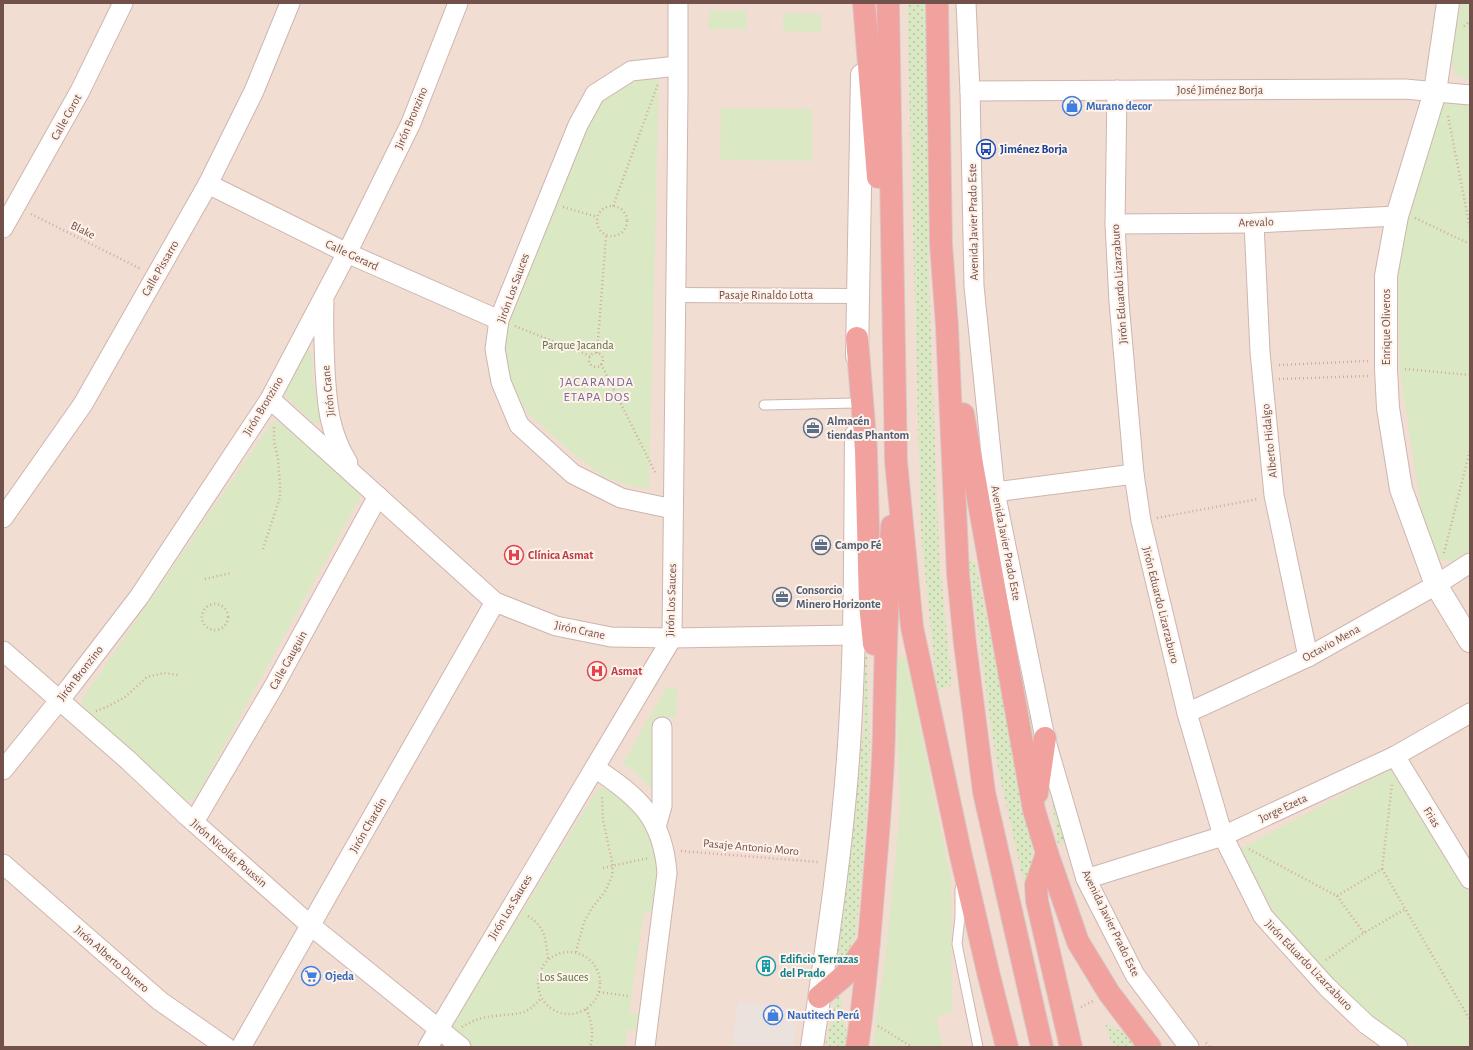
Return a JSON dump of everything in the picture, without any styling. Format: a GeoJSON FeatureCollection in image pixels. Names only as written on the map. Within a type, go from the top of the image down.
{"type":"FeatureCollection","features":[{"type":"Feature","properties":{"kind":"highway"},"geometry":{"type":"LineString","coordinates":[[864,3],[881,212],[895,337]]}},
{"type":"Feature","properties":{"kind":"highway"},"geometry":{"type":"LineString","coordinates":[[857,1047],[870,941],[880,811],[884,731],[887,602],[896,461],[888,3]]}},
{"type":"Feature","properties":{"kind":"highway"},"geometry":{"type":"LineString","coordinates":[[937,3],[941,244],[947,326],[958,574],[973,711],[984,792],[1042,1047]]}},
{"type":"Feature","properties":{"kind":"highway"},"geometry":{"type":"LineString","coordinates":[[941,244],[945,3]]}},
{"type":"Feature","properties":{"kind":"highway"},"geometry":{"type":"LineString","coordinates":[[947,326],[1034,810],[1047,853],[1078,942],[1109,993],[1150,1047]]}},
{"type":"Feature","properties":{"kind":"highway"},"geometry":{"type":"LineString","coordinates":[[857,338],[866,450],[870,604],[884,731]]}},
{"type":"Feature","properties":{"kind":"highway"},"geometry":{"type":"LineString","coordinates":[[896,461],[912,627],[960,856],[1007,1047]]}},
{"type":"Feature","properties":{"kind":"highway"},"geometry":{"type":"LineString","coordinates":[[1034,810],[1045,738]]}},
{"type":"Feature","properties":{"kind":"highway"},"geometry":{"type":"LineString","coordinates":[[1047,853],[1036,885],[1037,901],[1071,1047]]}},
{"type":"Feature","properties":{"kind":"highway"},"geometry":{"type":"LineString","coordinates":[[819,997],[845,974],[870,941]]}},
{"type":"Feature","properties":{"kind":"street","name":"Calle Corot"},"geometry":{"type":"LineString","coordinates":[[3,228],[80,91],[123,3]]}},
{"type":"Feature","properties":{"kind":"street","name":"Calle Pissarro"},"geometry":{"type":"LineString","coordinates":[[3,518],[83,404],[208,184],[254,91],[290,3]]}},
{"type":"Feature","properties":{"kind":"street","name":"Jirón Bronzino"},"geometry":{"type":"LineString","coordinates":[[3,770],[139,598],[270,399],[347,253],[411,123],[458,3]]}},
{"type":"Feature","properties":{"kind":"street","name":"Jirón Los Sauces"},"geometry":{"type":"LineString","coordinates":[[428,1047],[672,638],[678,93],[671,67],[678,3]]}},
{"type":"Feature","properties":{"kind":"street"},"geometry":{"type":"LineString","coordinates":[[812,1047],[843,822],[848,758],[854,635],[857,296],[864,3]]}},
{"type":"Feature","properties":{"kind":"street","name":"Avenida Javier Prado Este"},"geometry":{"type":"LineString","coordinates":[[966,3],[970,91],[974,286],[995,492],[1045,738],[1086,879],[1135,975],[1189,1047]]}},
{"type":"Feature","properties":{"kind":"street","name":"Enrique Oliveros"},"geometry":{"type":"LineString","coordinates":[[1448,3],[1439,93],[1405,217],[1386,276],[1386,369],[1388,408],[1401,489],[1436,585],[1470,641]]}},
{"type":"Feature","properties":{"kind":"street","name":"Jirón Los Sauces"},"geometry":{"type":"LineString","coordinates":[[671,67],[631,71],[595,94],[578,125],[499,320],[495,349],[501,382],[519,426],[573,474],[621,498],[673,509]]}},
{"type":"Feature","properties":{"kind":"street","name":"José Jiménez Borja"},"geometry":{"type":"LineString","coordinates":[[970,91],[1405,89],[1470,95]]}},
{"type":"Feature","properties":{"kind":"street","name":"Jirón Eduardo Lizarzaburo"},"geometry":{"type":"LineString","coordinates":[[1117,90],[1115,224],[1120,310],[1134,474],[1141,521],[1187,713],[1226,843],[1263,916],[1327,988],[1366,1024],[1398,1047]]}},
{"type":"Feature","properties":{"kind":"street","name":"Calle Gerard"},"geometry":{"type":"LineString","coordinates":[[208,184],[347,253],[499,320]]}},
{"type":"Feature","properties":{"kind":"street","name":"Arevalo"},"geometry":{"type":"LineString","coordinates":[[1115,224],[1254,223],[1405,217]]}},
{"type":"Feature","properties":{"kind":"street","name":"Alberto Hidalgo"},"geometry":{"type":"LineString","coordinates":[[1254,223],[1260,352],[1274,496],[1308,656]]}},
{"type":"Feature","properties":{"kind":"street","name":"Pasaje Rinaldo Lotta"},"geometry":{"type":"LineString","coordinates":[[675,295],[857,296]]}},
{"type":"Feature","properties":{"kind":"street","name":"Jirón Crane"},"geometry":{"type":"LineString","coordinates":[[324,297],[323,329],[327,407],[333,432],[341,451],[358,478]]}},
{"type":"Feature","properties":{"kind":"street","name":"Jirón Crane"},"geometry":{"type":"LineString","coordinates":[[270,399],[495,602],[556,626],[611,637],[672,638],[854,635]]}},
{"type":"Feature","properties":{"kind":"street"},"geometry":{"type":"LineString","coordinates":[[995,492],[1134,474]]}},
{"type":"Feature","properties":{"kind":"street","name":"Calle Gauguin"},"geometry":{"type":"LineString","coordinates":[[194,822],[274,686],[378,496]]}},
{"type":"Feature","properties":{"kind":"street","name":"Octavio Mena"},"geometry":{"type":"LineString","coordinates":[[1187,713],[1308,656],[1436,585],[1470,563]]}},
{"type":"Feature","properties":{"kind":"street","name":"Jirón Chardin"},"geometry":{"type":"LineString","coordinates":[[242,1047],[495,602]]}},
{"type":"Feature","properties":{"kind":"street","name":"Jirón Nicolás Poussin"},"geometry":{"type":"LineString","coordinates":[[3,651],[60,699],[194,822],[310,925],[438,1029],[460,1038]]}},
{"type":"Feature","properties":{"kind":"street","name":"Jorge Ezeta"},"geometry":{"type":"LineString","coordinates":[[1086,879],[1226,843],[1395,756],[1470,713]]}},
{"type":"Feature","properties":{"kind":"street"},"geometry":{"type":"LineString","coordinates":[[656,827],[662,806],[662,727]]}},
{"type":"Feature","properties":{"kind":"street","name":"Frias"},"geometry":{"type":"LineString","coordinates":[[1395,756],[1470,879]]}},
{"type":"Feature","properties":{"kind":"street"},"geometry":{"type":"LineString","coordinates":[[595,768],[635,797],[647,812],[656,827],[664,849],[667,873],[645,1047]]}},
{"type":"Feature","properties":{"kind":"street","name":"Jirón Alberto Durero"},"geometry":{"type":"LineString","coordinates":[[3,864],[160,1001],[226,1047]]}},
{"type":"Feature","properties":{"kind":"lane"},"geometry":{"type":"LineString","coordinates":[[764,405],[856,403]]}},
{"type":"Feature","properties":{"kind":"lane"},"geometry":{"type":"LineString","coordinates":[[960,856],[960,918],[957,944],[978,1047]]}},
{"type":"Feature","properties":{"kind":"path"},"geometry":{"type":"LineString","coordinates":[[613,206],[671,67]]}},
{"type":"Feature","properties":{"kind":"path"},"geometry":{"type":"LineString","coordinates":[[1439,93],[1470,228]]}},
{"type":"Feature","properties":{"kind":"path"},"geometry":{"type":"LineString","coordinates":[[546,201],[597,217]]}},
{"type":"Feature","properties":{"kind":"path","name":"Blake"},"geometry":{"type":"LineString","coordinates":[[16,206],[156,276]]}},
{"type":"Feature","properties":{"kind":"path"},"geometry":{"type":"LineString","coordinates":[[613,206],[623,210],[626,215],[627,225],[625,230],[617,236],[606,236],[602,234],[597,226],[597,217],[603,209],[613,206]]}},
{"type":"Feature","properties":{"kind":"path"},"geometry":{"type":"LineString","coordinates":[[1405,217],[1470,244]]}},
{"type":"Feature","properties":{"kind":"path"},"geometry":{"type":"LineString","coordinates":[[606,236],[597,353],[602,358],[601,364],[656,474]]}},
{"type":"Feature","properties":{"kind":"path"},"geometry":{"type":"LineString","coordinates":[[499,320],[590,356],[597,353]]}},
{"type":"Feature","properties":{"kind":"path"},"geometry":{"type":"LineString","coordinates":[[590,356],[589,361],[591,364],[595,366],[601,364]]}},
{"type":"Feature","properties":{"kind":"path"},"geometry":{"type":"LineString","coordinates":[[1276,365],[1369,361]]}},
{"type":"Feature","properties":{"kind":"path"},"geometry":{"type":"LineString","coordinates":[[1405,368],[1470,375]]}},
{"type":"Feature","properties":{"kind":"path"},"geometry":{"type":"LineString","coordinates":[[1277,379],[1369,376]]}},
{"type":"Feature","properties":{"kind":"path"},"geometry":{"type":"LineString","coordinates":[[262,549],[280,497],[278,458],[273,430],[274,424]]}},
{"type":"Feature","properties":{"kind":"path"},"geometry":{"type":"LineString","coordinates":[[1444,554],[1470,450]]}},
{"type":"Feature","properties":{"kind":"path"},"geometry":{"type":"LineString","coordinates":[[1141,521],[1274,496]]}},
{"type":"Feature","properties":{"kind":"path"},"geometry":{"type":"LineString","coordinates":[[205,579],[231,573]]}},
{"type":"Feature","properties":{"kind":"path"},"geometry":{"type":"LineString","coordinates":[[218,604],[224,607],[227,611],[228,619],[227,623],[221,628],[212,629],[205,624],[203,620],[203,612],[209,606],[218,604]]}},
{"type":"Feature","properties":{"kind":"path"},"geometry":{"type":"LineString","coordinates":[[92,712],[107,707],[125,697],[147,677],[164,673],[178,675]]}},
{"type":"Feature","properties":{"kind":"path"},"geometry":{"type":"LineString","coordinates":[[1395,756],[1382,869],[1470,1020]]}},
{"type":"Feature","properties":{"kind":"path"},"geometry":{"type":"LineString","coordinates":[[576,952],[584,922],[592,908],[606,890],[612,876],[613,866],[603,820],[602,797]]}},
{"type":"Feature","properties":{"kind":"path"},"geometry":{"type":"LineString","coordinates":[[1226,843],[1243,845],[1337,896],[1364,933]]}},
{"type":"Feature","properties":{"kind":"path","name":"Pasaje Antonio Moro"},"geometry":{"type":"LineString","coordinates":[[678,851],[823,862]]}},
{"type":"Feature","properties":{"kind":"path"},"geometry":{"type":"LineString","coordinates":[[603,868],[651,857]]}},
{"type":"Feature","properties":{"kind":"path"},"geometry":{"type":"LineString","coordinates":[[1337,896],[1382,869]]}},
{"type":"Feature","properties":{"kind":"path"},"geometry":{"type":"LineString","coordinates":[[1311,970],[1364,933],[1405,909]]}},
{"type":"Feature","properties":{"kind":"path"},"geometry":{"type":"LineString","coordinates":[[528,916],[537,922],[543,929],[546,936],[548,960]]}},
{"type":"Feature","properties":{"kind":"path"},"geometry":{"type":"LineString","coordinates":[[570,951],[588,957],[595,964],[599,973],[599,992],[595,1000],[586,1009],[571,1014],[561,1013],[551,1008],[544,1001],[539,991],[538,982],[540,972],[548,960],[552,956],[561,952],[570,951]]}},
{"type":"Feature","properties":{"kind":"path"},"geometry":{"type":"LineString","coordinates":[[599,992],[628,996]]}},
{"type":"Feature","properties":{"kind":"path"},"geometry":{"type":"LineString","coordinates":[[460,1038],[472,1021],[484,1017],[518,1014],[532,1007],[542,997]]}},
{"type":"Feature","properties":{"kind":"path"},"geometry":{"type":"LineString","coordinates":[[586,1009],[593,1029],[590,1047]]}},
{"type":"Feature","properties":{"kind":"path"},"geometry":{"type":"LineString","coordinates":[[873,1023],[912,1047]]}},
{"type":"Feature","properties":{"kind":"shaded area"},"geometry":{"type":"Polygon","coordinates":[[[3,3],[1470,3],[1470,1047],[3,1047],[3,3]]]}},
{"type":"Feature","properties":{"kind":"shaded area"},"geometry":{"type":"Polygon","coordinates":[[[738,1001],[799,1009],[793,1047],[732,1047],[738,1001]]]}},
{"type":"Feature","properties":{"kind":"green space"},"geometry":{"type":"Polygon","coordinates":[[[907,3],[926,3],[929,282],[939,555],[952,685],[937,690],[921,533],[907,3]]]}},
{"type":"Feature","properties":{"kind":"green space"},"geometry":{"type":"Polygon","coordinates":[[[1461,3],[1470,3],[1470,80],[1456,75],[1451,58],[1461,3]]]}},
{"type":"Feature","properties":{"kind":"green space"},"geometry":{"type":"Polygon","coordinates":[[[709,11],[747,11],[747,29],[708,29],[709,11]]]}},
{"type":"Feature","properties":{"kind":"green space"},"geometry":{"type":"Polygon","coordinates":[[[783,13],[821,14],[821,32],[783,31],[783,13]]]}},
{"type":"Feature","properties":{"kind":"green space","name":"Parque Jacanda"},"geometry":{"type":"Polygon","coordinates":[[[659,71],[649,489],[631,486],[604,477],[572,453],[527,412],[514,391],[504,369],[504,329],[581,136],[604,97],[622,81],[659,71]]]}},
{"type":"Feature","properties":{"kind":"green space"},"geometry":{"type":"Polygon","coordinates":[[[1446,102],[1470,105],[1470,550],[1453,561],[1442,560],[1434,553],[1422,515],[1400,372],[1398,287],[1406,212],[1438,108],[1446,102]]]}},
{"type":"Feature","properties":{"kind":"green space"},"geometry":{"type":"Polygon","coordinates":[[[721,108],[812,109],[812,161],[720,160],[721,108]]]}},
{"type":"Feature","properties":{"kind":"green space"},"geometry":{"type":"Polygon","coordinates":[[[306,348],[309,349],[312,354],[313,381],[320,416],[318,424],[313,422],[286,396],[284,391],[306,348]]]}},
{"type":"Feature","properties":{"kind":"green space"},"geometry":{"type":"Polygon","coordinates":[[[272,422],[277,422],[283,425],[355,488],[360,495],[360,498],[196,797],[191,800],[185,800],[84,710],[81,701],[272,422]]]}},
{"type":"Feature","properties":{"kind":"green space"},"geometry":{"type":"Polygon","coordinates":[[[975,561],[1033,847],[1032,862],[1024,884],[995,755],[969,562],[975,561]]]}},
{"type":"Feature","properties":{"kind":"green space"},"geometry":{"type":"Polygon","coordinates":[[[996,569],[1037,732],[1032,743],[996,569]]]}},
{"type":"Feature","properties":{"kind":"green space"},"geometry":{"type":"Polygon","coordinates":[[[862,596],[865,596],[870,747],[864,849],[856,935],[841,965],[835,963],[864,725],[862,596]]]}},
{"type":"Feature","properties":{"kind":"green space"},"geometry":{"type":"Polygon","coordinates":[[[906,657],[951,880],[952,1012],[936,1017],[943,1047],[873,1047],[887,944],[900,810],[895,658],[906,657]]]}},
{"type":"Feature","properties":{"kind":"green space"},"geometry":{"type":"Polygon","coordinates":[[[666,688],[677,688],[676,717],[654,717],[655,793],[635,772],[623,763],[666,688]]]}},
{"type":"Feature","properties":{"kind":"green space"},"geometry":{"type":"Polygon","coordinates":[[[1047,766],[1065,842],[1058,844],[1047,766]]]}},
{"type":"Feature","properties":{"kind":"green space"},"geometry":{"type":"Polygon","coordinates":[[[1391,769],[1470,896],[1470,1047],[1416,1047],[1353,1004],[1285,929],[1238,850],[1391,769]]]}},
{"type":"Feature","properties":{"kind":"green space","name":"Los Sauces"},"geometry":{"type":"Polygon","coordinates":[[[601,788],[607,789],[620,797],[643,820],[650,835],[659,866],[655,912],[644,911],[629,1012],[640,1014],[638,1031],[627,1029],[625,1047],[470,1047],[455,1035],[452,1025],[595,793],[601,788]]]}},
{"type":"Feature","properties":{"kind":"green space"},"geometry":{"type":"Polygon","coordinates":[[[839,987],[847,1036],[844,1047],[825,1047],[839,987]]]}},
{"type":"Feature","properties":{"kind":"green space"},"geometry":{"type":"Polygon","coordinates":[[[1105,1023],[1124,1033],[1136,1047],[1113,1047],[1105,1023]]]}},
{"type":"Feature","properties":{"kind":"place","name":"Murano decor"},"geometry":{"type":"Point","coordinates":[1072,106]}},
{"type":"Feature","properties":{"kind":"place","name":"Jiménez Borja"},"geometry":{"type":"Point","coordinates":[986,149]}},
{"type":"Feature","properties":{"kind":"place","name":"Almacén tiendas Phantom"},"geometry":{"type":"Point","coordinates":[813,428]}},
{"type":"Feature","properties":{"kind":"place","name":"Campo Fé"},"geometry":{"type":"Point","coordinates":[821,545]}},
{"type":"Feature","properties":{"kind":"place","name":"Clínica Asmat"},"geometry":{"type":"Point","coordinates":[514,555]}},
{"type":"Feature","properties":{"kind":"place","name":"Consorcio Minero Horizonte"},"geometry":{"type":"Point","coordinates":[782,597]}},
{"type":"Feature","properties":{"kind":"place","name":"Asmat"},"geometry":{"type":"Point","coordinates":[597,671]}},
{"type":"Feature","properties":{"kind":"place","name":"Edificio Terrazas del Prado"},"geometry":{"type":"Point","coordinates":[766,966]}},
{"type":"Feature","properties":{"kind":"place","name":"Ojeda"},"geometry":{"type":"Point","coordinates":[311,976]}},
{"type":"Feature","properties":{"kind":"place","name":"Nautitech Perú"},"geometry":{"type":"Point","coordinates":[773,1015]}},
{"type":"Feature","properties":{"kind":"district","name":"JACARANDA ETAPA DOS"},"geometry":{"type":"Point","coordinates":[597,390]}}]}
